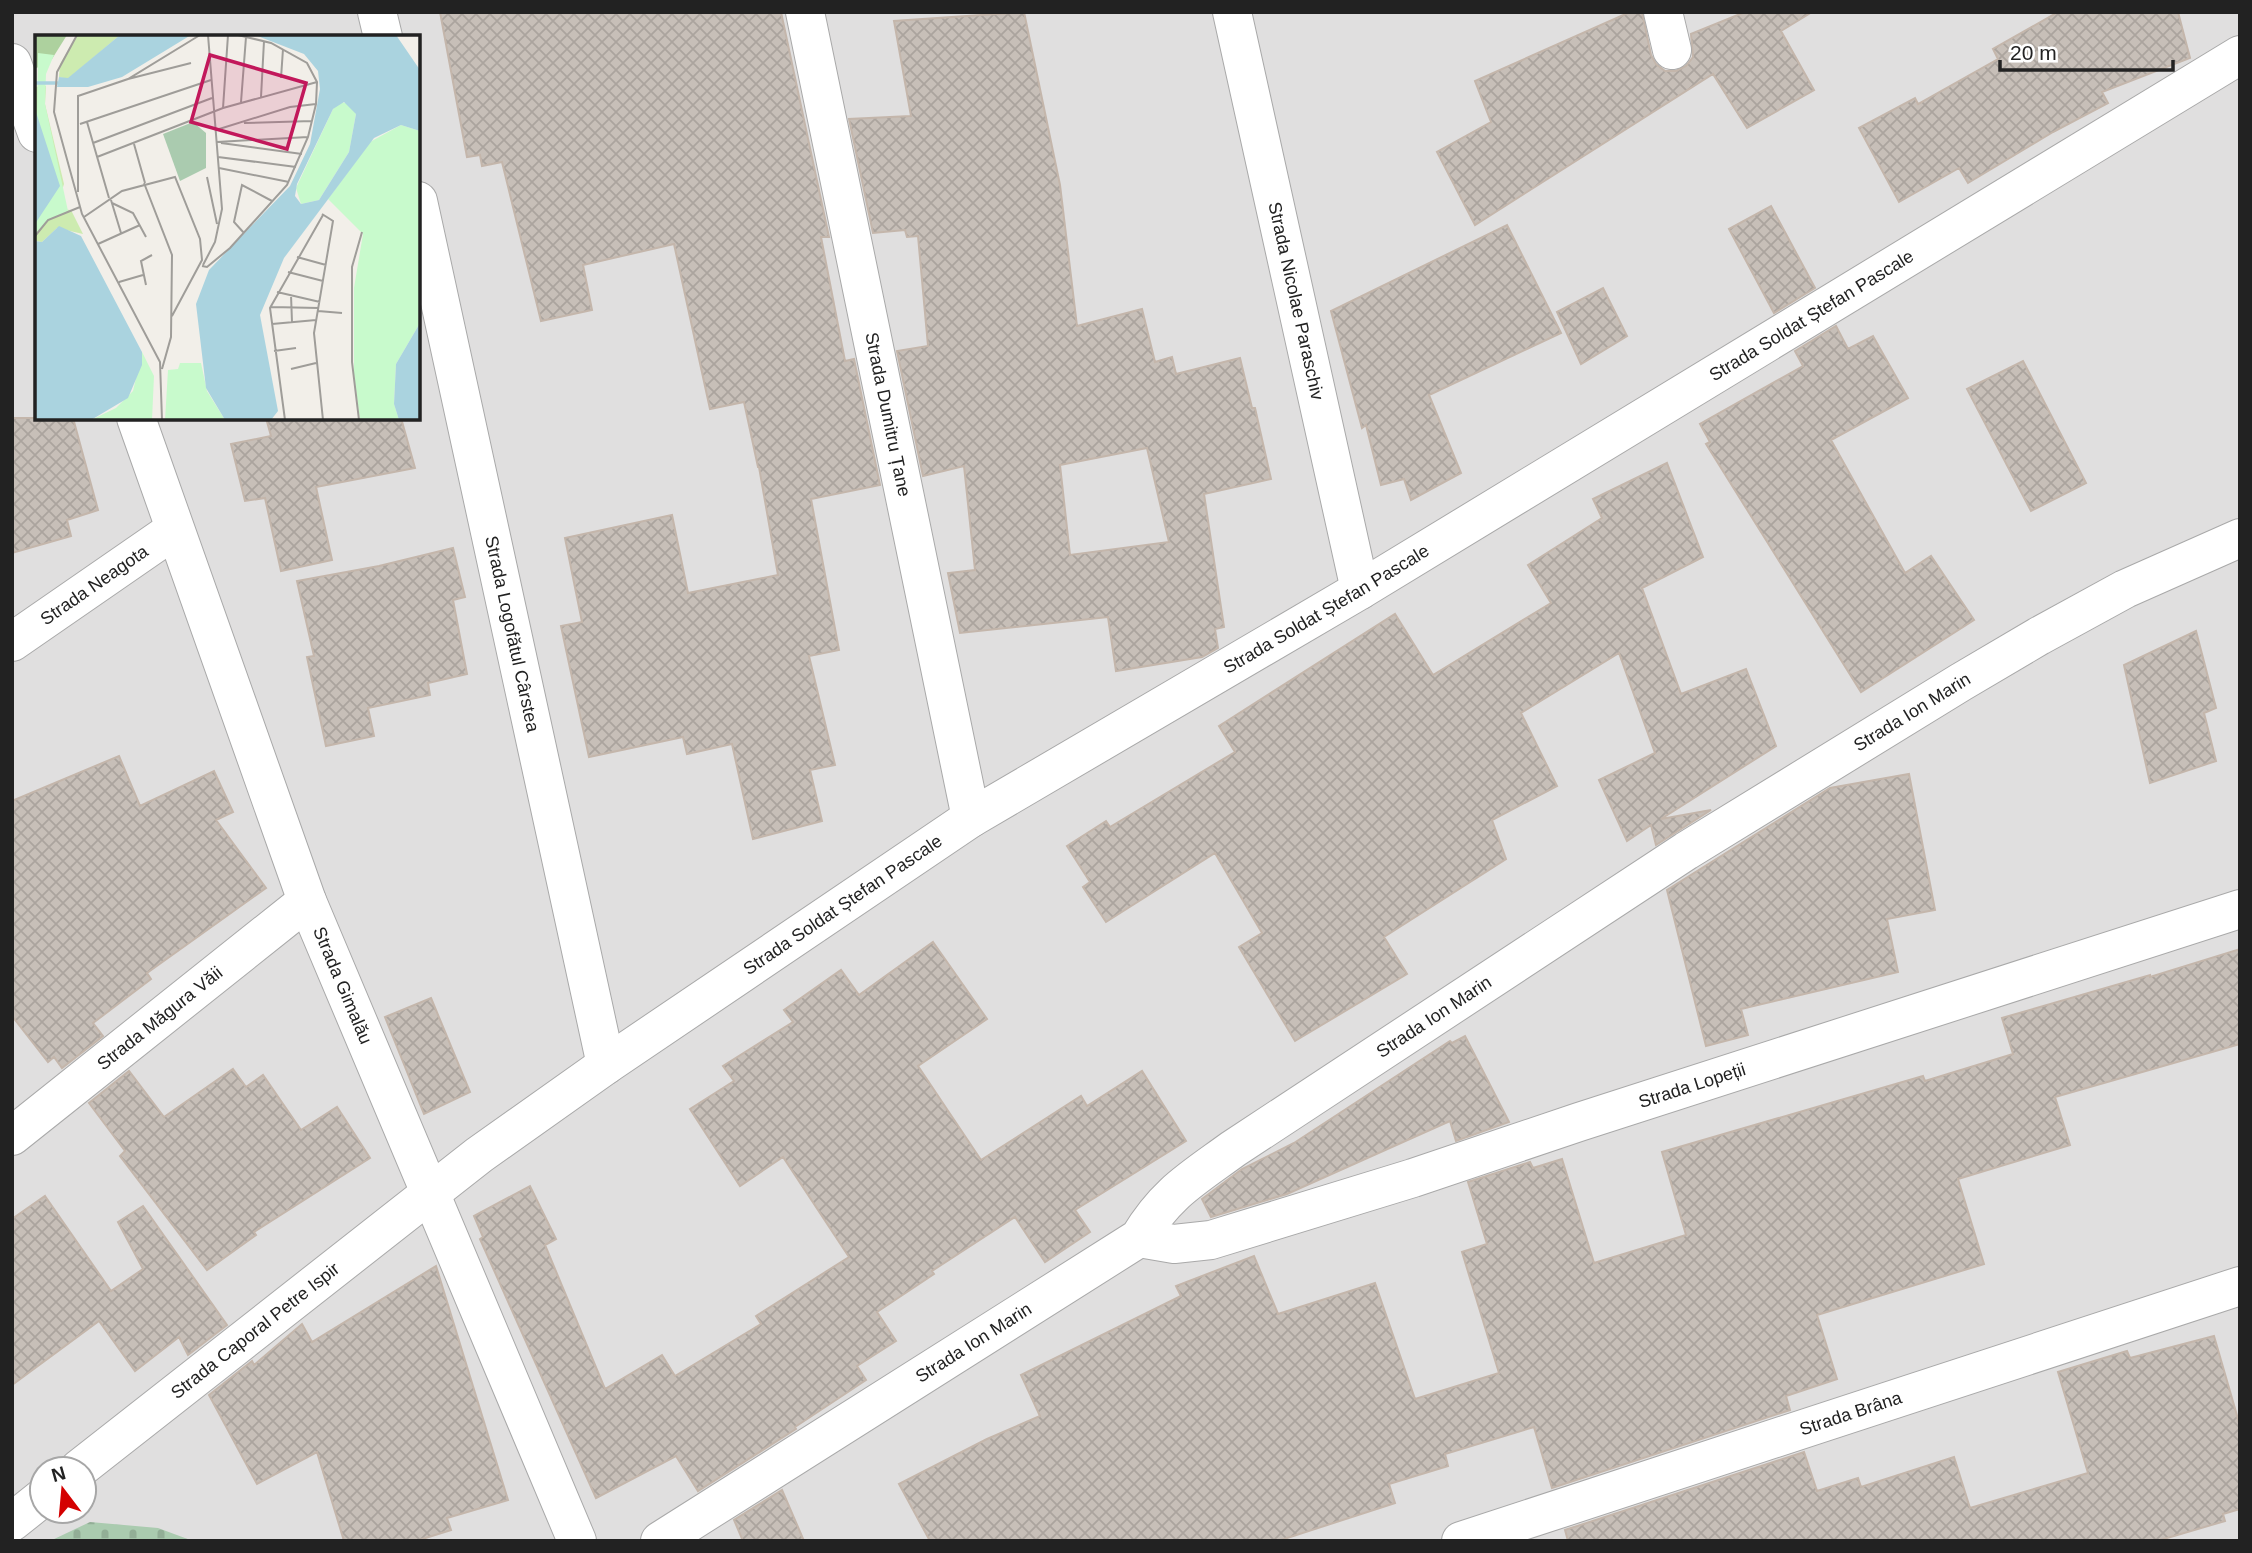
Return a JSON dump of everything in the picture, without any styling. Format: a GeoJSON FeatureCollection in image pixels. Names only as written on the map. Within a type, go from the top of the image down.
{"type":"FeatureCollection","features":[{"type":"Feature","properties":{"kind":"street"},"geometry":{"type":"LineString","coordinates":[[377,12],[383,35]]}},
{"type":"Feature","properties":{"kind":"street","name":"Strada Dumitru Țane"},"geometry":{"type":"LineString","coordinates":[[805,12],[971,818]]}},
{"type":"Feature","properties":{"kind":"street","name":"Strada Nicolae Paraschiv"},"geometry":{"type":"LineString","coordinates":[[1232,12],[1360,590]]}},
{"type":"Feature","properties":{"kind":"street"},"geometry":{"type":"LineString","coordinates":[[1663,12],[1672,50]]}},
{"type":"Feature","properties":{"kind":"street","name":"Strada Soldat Ștefan Pascale"},"geometry":{"type":"LineString","coordinates":[[430,1191],[606,1065],[971,818],[1360,590],[2240,55]]}},
{"type":"Feature","properties":{"kind":"street"},"geometry":{"type":"LineString","coordinates":[[12,63],[35,127]]}},
{"type":"Feature","properties":{"kind":"street","name":"Strada Logofătul Cârstea"},"geometry":{"type":"LineString","coordinates":[[420,210],[606,1065]]}},
{"type":"Feature","properties":{"kind":"street","name":"Strada Gimalău"},"geometry":{"type":"LineString","coordinates":[[137,420],[307,901],[577,1541]]}},
{"type":"Feature","properties":{"kind":"street","name":"Strada Neagota"},"geometry":{"type":"LineString","coordinates":[[12,642],[174,530]]}},
{"type":"Feature","properties":{"kind":"street","name":"Strada Ion Marin"},"geometry":{"type":"LineString","coordinates":[[660,1541],[1139,1238],[1154,1214],[1175,1191],[1233,1149],[1686,852],[2039,636],[2125,589],[2240,538]]}},
{"type":"Feature","properties":{"kind":"street","name":"Strada Măgura Văii"},"geometry":{"type":"LineString","coordinates":[[12,1136],[307,901]]}},
{"type":"Feature","properties":{"kind":"street","name":"Strada Lopeții"},"geometry":{"type":"LineString","coordinates":[[1139,1238],[1174,1244],[1211,1240],[1413,1178],[2240,909]]}},
{"type":"Feature","properties":{"kind":"street","name":"Strada Caporal Petre Ispir"},"geometry":{"type":"LineString","coordinates":[[97,1455],[430,1191]]}},
{"type":"Feature","properties":{"kind":"street","name":"Strada Brâna"},"geometry":{"type":"LineString","coordinates":[[1461,1541],[2240,1286]]}},
{"type":"Feature","properties":{"kind":"street"},"geometry":{"type":"LineString","coordinates":[[12,1522],[28,1509]]}},
{"type":"Feature","properties":{"kind":"shaded area"},"geometry":{"type":"Polygon","coordinates":[[[12,12],[2240,12],[2240,1541],[12,1541],[12,12]]]}},
{"type":"Feature","properties":{"kind":"green space"},"geometry":{"type":"Polygon","coordinates":[[[98,1523],[158,1528],[193,1541],[50,1541],[84,1525],[98,1525],[98,1523]]]}},
{"type":"Feature","properties":{"kind":"building"},"geometry":{"type":"Polygon","coordinates":[[[440,12],[781,12],[829,237],[821,237],[845,361],[854,359],[880,485],[811,499],[839,650],[809,656],[835,765],[810,770],[822,821],[753,839],[732,744],[687,754],[683,737],[589,757],[561,626],[582,622],[565,538],[672,515],[688,593],[778,575],[759,467],[744,402],[710,409],[674,244],[583,265],[592,310],[541,321],[502,162],[482,166],[480,155],[467,157],[440,12]]]}},
{"type":"Feature","properties":{"kind":"building"},"geometry":{"type":"Polygon","coordinates":[[[1024,12],[1060,185],[1077,326],[1142,309],[1155,362],[1172,357],[1176,374],[1240,358],[1252,408],[1255,408],[1271,479],[1204,494],[1224,627],[1215,629],[1218,648],[1202,657],[1116,671],[1108,617],[960,633],[948,573],[975,570],[964,466],[923,476],[897,351],[928,346],[918,236],[907,237],[905,230],[873,233],[849,119],[911,116],[894,21],[1024,12]],[[1147,448],[1060,465],[1070,555],[1169,542],[1147,448]]]}},
{"type":"Feature","properties":{"kind":"building"},"geometry":{"type":"Polygon","coordinates":[[[1630,12],[1642,12],[1651,55],[1656,64],[1665,71],[1676,71],[1686,66],[1693,57],[1691,34],[1745,12],[1812,12],[1781,31],[1814,90],[1747,128],[1713,74],[1475,225],[1437,152],[1491,122],[1475,81],[1630,12]]]}},
{"type":"Feature","properties":{"kind":"building"},"geometry":{"type":"Polygon","coordinates":[[[2058,12],[2178,12],[2190,58],[2102,92],[2108,103],[2053,132],[1968,183],[1959,168],[1899,202],[1859,128],[1915,98],[1918,104],[1998,59],[1993,49],[2058,12]]]}},
{"type":"Feature","properties":{"kind":"building"},"geometry":{"type":"Polygon","coordinates":[[[1771,206],[1815,288],[1774,313],[1729,229],[1771,206]]]}},
{"type":"Feature","properties":{"kind":"building"},"geometry":{"type":"Polygon","coordinates":[[[1507,225],[1561,333],[1429,395],[1461,473],[1411,500],[1404,479],[1381,485],[1366,425],[1362,428],[1331,311],[1507,225]]]}},
{"type":"Feature","properties":{"kind":"building"},"geometry":{"type":"Polygon","coordinates":[[[1603,288],[1627,336],[1581,364],[1557,312],[1603,288]]]}},
{"type":"Feature","properties":{"kind":"building"},"geometry":{"type":"Polygon","coordinates":[[[1836,326],[1848,349],[1873,336],[1908,398],[1831,440],[1905,573],[1931,556],[1974,620],[1861,692],[1706,444],[1710,442],[1700,424],[1803,366],[1795,351],[1836,326]]]}},
{"type":"Feature","properties":{"kind":"building"},"geometry":{"type":"Polygon","coordinates":[[[2023,361],[2086,483],[2031,511],[1967,389],[2023,361]]]}},
{"type":"Feature","properties":{"kind":"building"},"geometry":{"type":"Polygon","coordinates":[[[12,418],[74,420],[98,510],[67,520],[71,536],[12,553],[12,418]]]}},
{"type":"Feature","properties":{"kind":"building"},"geometry":{"type":"Polygon","coordinates":[[[267,420],[402,420],[415,468],[316,487],[332,560],[281,571],[265,498],[245,501],[231,444],[271,436],[267,420]]]}},
{"type":"Feature","properties":{"kind":"building"},"geometry":{"type":"Polygon","coordinates":[[[1667,463],[1703,557],[1642,588],[1681,694],[1746,669],[1776,746],[1661,819],[1711,810],[1656,845],[1651,825],[1627,841],[1599,780],[1655,753],[1619,653],[1521,713],[1557,786],[1492,820],[1506,859],[1384,937],[1407,974],[1295,1041],[1239,947],[1262,933],[1215,853],[1106,922],[1083,887],[1090,882],[1067,846],[1106,821],[1110,827],[1235,752],[1219,726],[1395,614],[1433,675],[1551,603],[1528,565],[1602,518],[1593,499],[1667,463]]]}},
{"type":"Feature","properties":{"kind":"building"},"geometry":{"type":"Polygon","coordinates":[[[453,548],[465,597],[453,600],[467,674],[428,683],[430,695],[368,708],[374,736],[326,746],[307,657],[314,656],[297,581],[379,566],[453,548]]]}},
{"type":"Feature","properties":{"kind":"building"},"geometry":{"type":"Polygon","coordinates":[[[2196,631],[2216,708],[2204,713],[2216,761],[2150,783],[2124,665],[2196,631]]]}},
{"type":"Feature","properties":{"kind":"building"},"geometry":{"type":"Polygon","coordinates":[[[119,756],[140,806],[214,771],[233,812],[216,820],[266,888],[147,973],[151,979],[93,1023],[103,1036],[62,1068],[54,1057],[48,1062],[12,1016],[12,801],[119,756]]]}},
{"type":"Feature","properties":{"kind":"building"},"geometry":{"type":"Polygon","coordinates":[[[1909,774],[1935,910],[1887,919],[1898,972],[1741,1009],[1748,1035],[1706,1046],[1667,890],[1830,788],[1909,774]]]}},
{"type":"Feature","properties":{"kind":"building"},"geometry":{"type":"Polygon","coordinates":[[[933,942],[987,1019],[918,1066],[981,1160],[1081,1096],[1087,1106],[1142,1071],[1186,1141],[1075,1210],[1090,1232],[1045,1262],[1015,1217],[932,1271],[934,1274],[877,1312],[896,1341],[857,1366],[866,1380],[795,1427],[796,1429],[698,1491],[676,1456],[596,1498],[480,1239],[483,1237],[474,1216],[530,1186],[556,1239],[545,1245],[605,1389],[662,1355],[675,1376],[761,1324],[756,1316],[849,1257],[783,1157],[740,1186],[690,1109],[734,1081],[723,1066],[793,1022],[784,1010],[841,970],[859,995],[933,942]]]}},
{"type":"Feature","properties":{"kind":"building"},"geometry":{"type":"Polygon","coordinates":[[[2240,949],[2240,1044],[2055,1097],[2070,1145],[1958,1179],[1984,1264],[1817,1315],[1837,1379],[1786,1396],[1790,1410],[1552,1488],[1534,1427],[1445,1454],[1448,1466],[1389,1484],[1395,1503],[1278,1541],[930,1541],[899,1484],[987,1439],[1040,1416],[1021,1375],[1181,1296],[1176,1286],[1254,1256],[1278,1314],[1375,1283],[1415,1399],[1499,1373],[1462,1252],[1487,1244],[1468,1182],[1530,1162],[1533,1168],[1562,1159],[1594,1263],[1686,1235],[1662,1152],[1923,1076],[1925,1081],[2013,1054],[2002,1018],[2240,949]]]}},
{"type":"Feature","properties":{"kind":"building"},"geometry":{"type":"Polygon","coordinates":[[[431,998],[470,1092],[424,1114],[385,1017],[431,998]]]}},
{"type":"Feature","properties":{"kind":"building"},"geometry":{"type":"Polygon","coordinates":[[[1465,1036],[1509,1122],[1456,1141],[1450,1121],[1287,1194],[1211,1217],[1202,1199],[1242,1169],[1294,1143],[1450,1041],[1452,1043],[1465,1036]]]}},
{"type":"Feature","properties":{"kind":"building"},"geometry":{"type":"Polygon","coordinates":[[[233,1069],[246,1087],[263,1075],[301,1130],[337,1107],[370,1158],[254,1232],[256,1235],[207,1270],[120,1156],[125,1151],[89,1103],[129,1071],[164,1117],[233,1069]]]}},
{"type":"Feature","properties":{"kind":"building"},"geometry":{"type":"Polygon","coordinates":[[[45,1196],[111,1291],[143,1269],[118,1222],[143,1206],[227,1325],[188,1355],[179,1337],[135,1371],[99,1321],[12,1385],[12,1219],[45,1196]]]}},
{"type":"Feature","properties":{"kind":"building"},"geometry":{"type":"Polygon","coordinates":[[[436,1266],[508,1500],[447,1518],[451,1530],[416,1541],[344,1541],[317,1452],[257,1484],[209,1395],[252,1361],[254,1365],[302,1324],[312,1342],[436,1266]]]}},
{"type":"Feature","properties":{"kind":"building"},"geometry":{"type":"Polygon","coordinates":[[[2214,1336],[2240,1426],[2240,1509],[2223,1514],[2225,1521],[2157,1541],[1568,1541],[1565,1530],[1804,1452],[1817,1491],[1858,1478],[1861,1487],[1954,1457],[1970,1508],[2088,1473],[2058,1372],[2127,1351],[2130,1358],[2214,1336]]]}},
{"type":"Feature","properties":{"kind":"building"},"geometry":{"type":"Polygon","coordinates":[[[782,1490],[804,1541],[743,1541],[734,1520],[782,1490]]]}}]}
